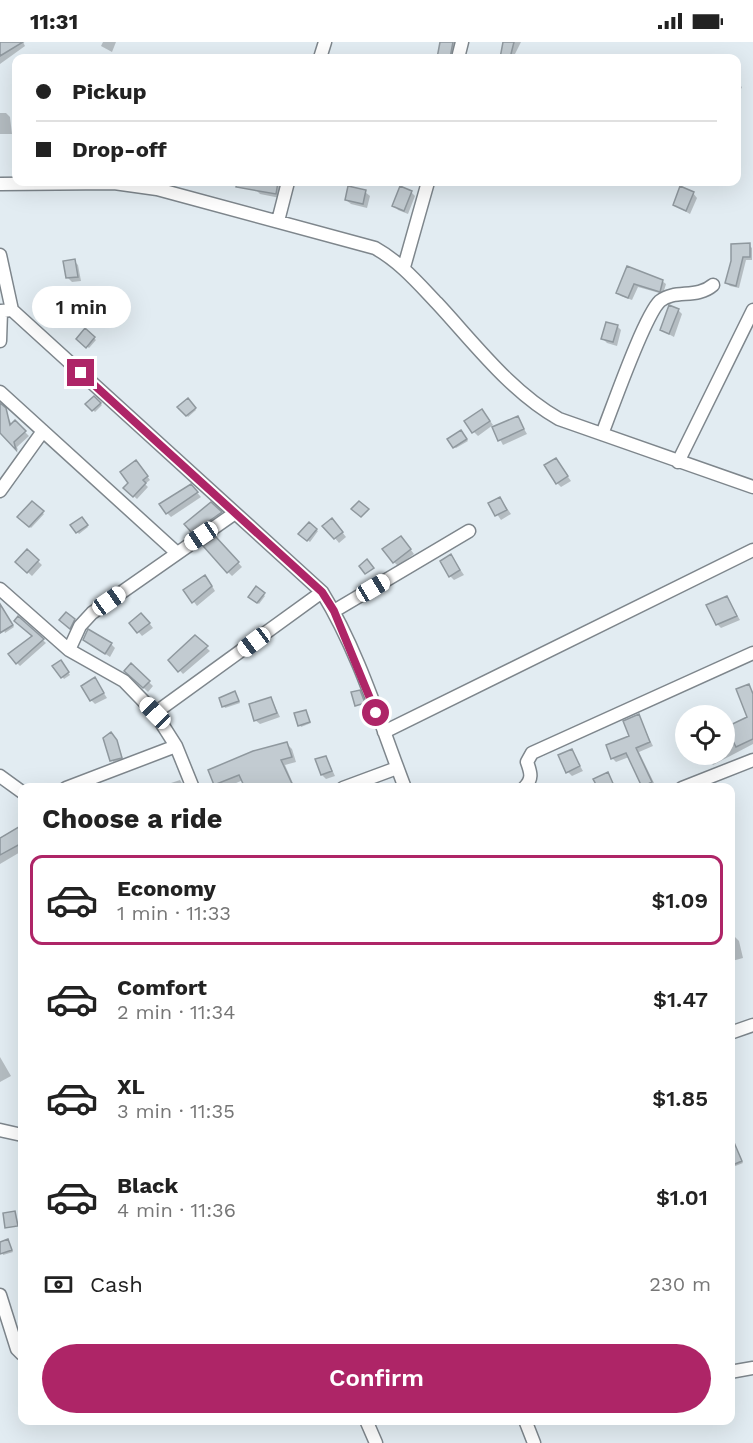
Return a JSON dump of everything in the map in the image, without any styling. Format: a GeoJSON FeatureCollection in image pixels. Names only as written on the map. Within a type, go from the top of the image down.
{"type":"FeatureCollection","features":[{"type":"Feature","properties":{"kind":"street"},"geometry":{"type":"LineString","coordinates":[[139,186],[375,248],[404,267],[511,384],[536,406],[560,419],[753,487]]}},
{"type":"Feature","properties":{"kind":"street"},"geometry":{"type":"LineString","coordinates":[[278,222],[287,186]]}},
{"type":"Feature","properties":{"kind":"street"},"geometry":{"type":"LineString","coordinates":[[404,267],[427,186]]}},
{"type":"Feature","properties":{"kind":"street"},"geometry":{"type":"LineString","coordinates":[[1,260],[12,310],[322,592],[334,611],[403,783]]}},
{"type":"Feature","properties":{"kind":"street"},"geometry":{"type":"LineString","coordinates":[[602,434],[642,333],[659,302],[666,298],[705,292],[713,285]]}},
{"type":"Feature","properties":{"kind":"street"},"geometry":{"type":"LineString","coordinates":[[1,337],[1,311],[12,310]]}},
{"type":"Feature","properties":{"kind":"street"},"geometry":{"type":"LineString","coordinates":[[678,462],[753,310]]}},
{"type":"Feature","properties":{"kind":"street"},"geometry":{"type":"LineString","coordinates":[[0,392],[177,553]]}},
{"type":"Feature","properties":{"kind":"street"},"geometry":{"type":"LineString","coordinates":[[0,491],[43,431]]}},
{"type":"Feature","properties":{"kind":"street"},"geometry":{"type":"LineString","coordinates":[[69,650],[80,626],[92,613],[235,513]]}},
{"type":"Feature","properties":{"kind":"street"},"geometry":{"type":"LineString","coordinates":[[334,611],[469,531]]}},
{"type":"Feature","properties":{"kind":"street"},"geometry":{"type":"LineString","coordinates":[[384,732],[753,550]]}},
{"type":"Feature","properties":{"kind":"street"},"geometry":{"type":"LineString","coordinates":[[155,713],[322,592]]}},
{"type":"Feature","properties":{"kind":"street"},"geometry":{"type":"LineString","coordinates":[[3,598],[69,650],[124,681],[155,713],[176,746],[191,783]]}},
{"type":"Feature","properties":{"kind":"street"},"geometry":{"type":"LineString","coordinates":[[529,783],[531,775],[527,762],[532,753],[753,652]]}},
{"type":"Feature","properties":{"kind":"street"},"geometry":{"type":"LineString","coordinates":[[79,783],[176,746]]}},
{"type":"Feature","properties":{"kind":"street"},"geometry":{"type":"LineString","coordinates":[[694,783],[753,760]]}},
{"type":"Feature","properties":{"kind":"street"},"geometry":{"type":"LineString","coordinates":[[356,783],[397,768]]}},
{"type":"Feature","properties":{"kind":"street"},"geometry":{"type":"LineString","coordinates":[[0,776],[18,789]]}},
{"type":"Feature","properties":{"kind":"street"},"geometry":{"type":"LineString","coordinates":[[735,1031],[753,1025]]}},
{"type":"Feature","properties":{"kind":"street"},"geometry":{"type":"LineString","coordinates":[[0,1130],[18,1134]]}},
{"type":"Feature","properties":{"kind":"street"},"geometry":{"type":"LineString","coordinates":[[0,1295],[18,1350]]}},
{"type":"Feature","properties":{"kind":"street"},"geometry":{"type":"LineString","coordinates":[[735,1371],[753,1368]]}},
{"type":"Feature","properties":{"kind":"street"},"geometry":{"type":"LineString","coordinates":[[368,1425],[376,1443]]}},
{"type":"Feature","properties":{"kind":"street"},"geometry":{"type":"LineString","coordinates":[[527,1425],[534,1443]]}},
{"type":"Feature","properties":{"kind":"building"},"geometry":{"type":"Polygon","coordinates":[[[0,42],[23,42],[0,56],[0,42]]]}},
{"type":"Feature","properties":{"kind":"building"},"geometry":{"type":"Polygon","coordinates":[[[440,42],[453,42],[451,54],[438,54],[440,42]]]}},
{"type":"Feature","properties":{"kind":"building"},"geometry":{"type":"Polygon","coordinates":[[[503,42],[514,42],[511,54],[501,54],[503,42]]]}},
{"type":"Feature","properties":{"kind":"building"},"geometry":{"type":"Polygon","coordinates":[[[236,186],[277,186],[276,194],[236,186]]]}},
{"type":"Feature","properties":{"kind":"building"},"geometry":{"type":"Polygon","coordinates":[[[348,186],[366,190],[363,204],[345,200],[348,186]]]}},
{"type":"Feature","properties":{"kind":"building"},"geometry":{"type":"Polygon","coordinates":[[[400,186],[412,191],[404,211],[392,206],[400,186]]]}},
{"type":"Feature","properties":{"kind":"building"},"geometry":{"type":"Polygon","coordinates":[[[680,186],[694,192],[686,211],[673,205],[680,186]]]}},
{"type":"Feature","properties":{"kind":"building"},"geometry":{"type":"Polygon","coordinates":[[[750,243],[750,257],[743,257],[736,286],[725,283],[731,261],[731,244],[750,243]]]}},
{"type":"Feature","properties":{"kind":"building"},"geometry":{"type":"Polygon","coordinates":[[[75,259],[78,277],[66,278],[63,261],[75,259]]]}},
{"type":"Feature","properties":{"kind":"building"},"geometry":{"type":"Polygon","coordinates":[[[627,266],[663,280],[660,292],[634,284],[628,298],[616,293],[627,266]]]}},
{"type":"Feature","properties":{"kind":"building"},"geometry":{"type":"Polygon","coordinates":[[[669,305],[679,309],[669,334],[660,330],[669,305]]]}},
{"type":"Feature","properties":{"kind":"building"},"geometry":{"type":"Polygon","coordinates":[[[48,310],[62,313],[59,325],[45,322],[48,310]]]}},
{"type":"Feature","properties":{"kind":"building"},"geometry":{"type":"Polygon","coordinates":[[[606,322],[618,325],[613,342],[601,339],[606,322]]]}},
{"type":"Feature","properties":{"kind":"building"},"geometry":{"type":"Polygon","coordinates":[[[85,328],[95,337],[86,348],[76,339],[85,328]]]}},
{"type":"Feature","properties":{"kind":"building"},"geometry":{"type":"Polygon","coordinates":[[[94,396],[101,403],[92,411],[85,404],[94,396]]]}},
{"type":"Feature","properties":{"kind":"building"},"geometry":{"type":"Polygon","coordinates":[[[188,398],[196,408],[186,416],[177,407],[188,398]]]}},
{"type":"Feature","properties":{"kind":"building"},"geometry":{"type":"Polygon","coordinates":[[[0,403],[6,408],[10,425],[15,420],[26,431],[14,442],[16,450],[0,433],[0,403]]]}},
{"type":"Feature","properties":{"kind":"building"},"geometry":{"type":"Polygon","coordinates":[[[482,409],[490,421],[472,433],[464,421],[482,409]]]}},
{"type":"Feature","properties":{"kind":"building"},"geometry":{"type":"Polygon","coordinates":[[[518,416],[524,429],[498,441],[492,427],[518,416]]]}},
{"type":"Feature","properties":{"kind":"building"},"geometry":{"type":"Polygon","coordinates":[[[461,430],[467,439],[453,448],[447,439],[461,430]]]}},
{"type":"Feature","properties":{"kind":"building"},"geometry":{"type":"Polygon","coordinates":[[[556,458],[568,476],[556,484],[544,465],[556,458]]]}},
{"type":"Feature","properties":{"kind":"building"},"geometry":{"type":"Polygon","coordinates":[[[136,460],[148,476],[143,480],[146,483],[133,497],[123,488],[128,483],[120,472],[136,460]]]}},
{"type":"Feature","properties":{"kind":"building"},"geometry":{"type":"Polygon","coordinates":[[[191,484],[198,492],[166,514],[159,504],[191,484]]]}},
{"type":"Feature","properties":{"kind":"building"},"geometry":{"type":"Polygon","coordinates":[[[500,497],[507,510],[495,516],[488,503],[500,497]]]}},
{"type":"Feature","properties":{"kind":"building"},"geometry":{"type":"Polygon","coordinates":[[[32,501],[44,511],[29,527],[17,517],[32,501]]]}},
{"type":"Feature","properties":{"kind":"building"},"geometry":{"type":"Polygon","coordinates":[[[359,501],[369,509],[361,517],[351,509],[359,501]]]}},
{"type":"Feature","properties":{"kind":"building"},"geometry":{"type":"Polygon","coordinates":[[[211,502],[222,512],[192,533],[184,524],[211,502]]]}},
{"type":"Feature","properties":{"kind":"building"},"geometry":{"type":"Polygon","coordinates":[[[82,517],[88,525],[76,533],[70,525],[82,517]]]}},
{"type":"Feature","properties":{"kind":"building"},"geometry":{"type":"Polygon","coordinates":[[[332,518],[343,532],[334,539],[322,526],[332,518]]]}},
{"type":"Feature","properties":{"kind":"building"},"geometry":{"type":"Polygon","coordinates":[[[309,522],[317,529],[307,541],[298,534],[309,522]]]}},
{"type":"Feature","properties":{"kind":"building"},"geometry":{"type":"Polygon","coordinates":[[[401,536],[411,549],[393,563],[382,549],[401,536]]]}},
{"type":"Feature","properties":{"kind":"building"},"geometry":{"type":"Polygon","coordinates":[[[216,537],[239,562],[227,573],[203,546],[216,537]]]}},
{"type":"Feature","properties":{"kind":"building"},"geometry":{"type":"Polygon","coordinates":[[[27,549],[39,560],[27,573],[15,562],[27,549]]]}},
{"type":"Feature","properties":{"kind":"building"},"geometry":{"type":"Polygon","coordinates":[[[451,554],[460,570],[449,577],[440,561],[451,554]]]}},
{"type":"Feature","properties":{"kind":"building"},"geometry":{"type":"Polygon","coordinates":[[[367,559],[374,568],[365,574],[359,566],[367,559]]]}},
{"type":"Feature","properties":{"kind":"building"},"geometry":{"type":"Polygon","coordinates":[[[205,575],[212,586],[192,603],[183,590],[205,575]]]}},
{"type":"Feature","properties":{"kind":"building"},"geometry":{"type":"Polygon","coordinates":[[[256,586],[265,593],[257,603],[248,597],[256,586]]]}},
{"type":"Feature","properties":{"kind":"building"},"geometry":{"type":"Polygon","coordinates":[[[727,596],[737,616],[716,625],[706,605],[727,596]]]}},
{"type":"Feature","properties":{"kind":"building"},"geometry":{"type":"Polygon","coordinates":[[[0,604],[13,625],[0,633],[0,604]]]}},
{"type":"Feature","properties":{"kind":"building"},"geometry":{"type":"Polygon","coordinates":[[[66,612],[75,619],[70,629],[59,620],[66,612]]]}},
{"type":"Feature","properties":{"kind":"building"},"geometry":{"type":"Polygon","coordinates":[[[141,613],[150,623],[137,633],[129,623],[141,613]]]}},
{"type":"Feature","properties":{"kind":"building"},"geometry":{"type":"Polygon","coordinates":[[[18,616],[44,639],[16,664],[8,654],[32,636],[14,621],[18,616]]]}},
{"type":"Feature","properties":{"kind":"building"},"geometry":{"type":"Polygon","coordinates":[[[88,629],[112,643],[105,654],[83,640],[88,629]]]}},
{"type":"Feature","properties":{"kind":"building"},"geometry":{"type":"Polygon","coordinates":[[[195,635],[208,646],[178,672],[168,660],[195,635]]]}},
{"type":"Feature","properties":{"kind":"building"},"geometry":{"type":"Polygon","coordinates":[[[61,660],[69,672],[61,678],[52,666],[61,660]]]}},
{"type":"Feature","properties":{"kind":"building"},"geometry":{"type":"Polygon","coordinates":[[[131,663],[150,681],[143,688],[124,671],[131,663]]]}},
{"type":"Feature","properties":{"kind":"building"},"geometry":{"type":"Polygon","coordinates":[[[95,677],[104,693],[90,701],[81,686],[95,677]]]}},
{"type":"Feature","properties":{"kind":"building"},"geometry":{"type":"Polygon","coordinates":[[[749,684],[753,694],[753,739],[736,747],[735,723],[747,717],[736,689],[749,684]]]}},
{"type":"Feature","properties":{"kind":"building"},"geometry":{"type":"Polygon","coordinates":[[[360,690],[365,703],[355,706],[351,692],[360,690]]]}},
{"type":"Feature","properties":{"kind":"building"},"geometry":{"type":"Polygon","coordinates":[[[235,691],[239,701],[222,707],[219,698],[235,691]]]}},
{"type":"Feature","properties":{"kind":"building"},"geometry":{"type":"Polygon","coordinates":[[[271,697],[277,713],[254,721],[249,704],[271,697]]]}},
{"type":"Feature","properties":{"kind":"building"},"geometry":{"type":"Polygon","coordinates":[[[306,710],[310,722],[298,726],[294,713],[306,710]]]}},
{"type":"Feature","properties":{"kind":"building"},"geometry":{"type":"Polygon","coordinates":[[[639,714],[650,742],[636,748],[652,782],[650,783],[640,783],[626,753],[611,759],[606,745],[629,736],[623,721],[639,714]]]}},
{"type":"Feature","properties":{"kind":"building"},"geometry":{"type":"Polygon","coordinates":[[[111,732],[117,740],[122,758],[110,761],[103,738],[111,732]]]}},
{"type":"Feature","properties":{"kind":"building"},"geometry":{"type":"Polygon","coordinates":[[[287,742],[292,757],[281,760],[292,783],[243,783],[239,775],[213,783],[208,770],[253,751],[287,742]]]}},
{"type":"Feature","properties":{"kind":"building"},"geometry":{"type":"Polygon","coordinates":[[[572,749],[580,766],[566,773],[558,755],[572,749]]]}},
{"type":"Feature","properties":{"kind":"building"},"geometry":{"type":"Polygon","coordinates":[[[326,756],[332,771],[321,775],[315,759],[326,756]]]}},
{"type":"Feature","properties":{"kind":"building"},"geometry":{"type":"Polygon","coordinates":[[[608,772],[613,783],[595,783],[593,779],[608,772]]]}},
{"type":"Feature","properties":{"kind":"building"},"geometry":{"type":"Polygon","coordinates":[[[18,827],[18,845],[0,855],[0,838],[18,827]]]}},
{"type":"Feature","properties":{"kind":"building"},"geometry":{"type":"Polygon","coordinates":[[[735,1145],[742,1161],[735,1164],[735,1145]]]}},
{"type":"Feature","properties":{"kind":"building"},"geometry":{"type":"Polygon","coordinates":[[[15,1211],[18,1226],[5,1228],[3,1213],[15,1211]]]}},
{"type":"Feature","properties":{"kind":"building"},"geometry":{"type":"Polygon","coordinates":[[[8,1239],[12,1250],[0,1254],[0,1242],[8,1239]]]}},
{"type":"Feature","properties":{"kind":"route"},"geometry":{"type":"LineString","coordinates":[[81,373],[322,592],[334,611],[362,674],[376,713]]}}]}
